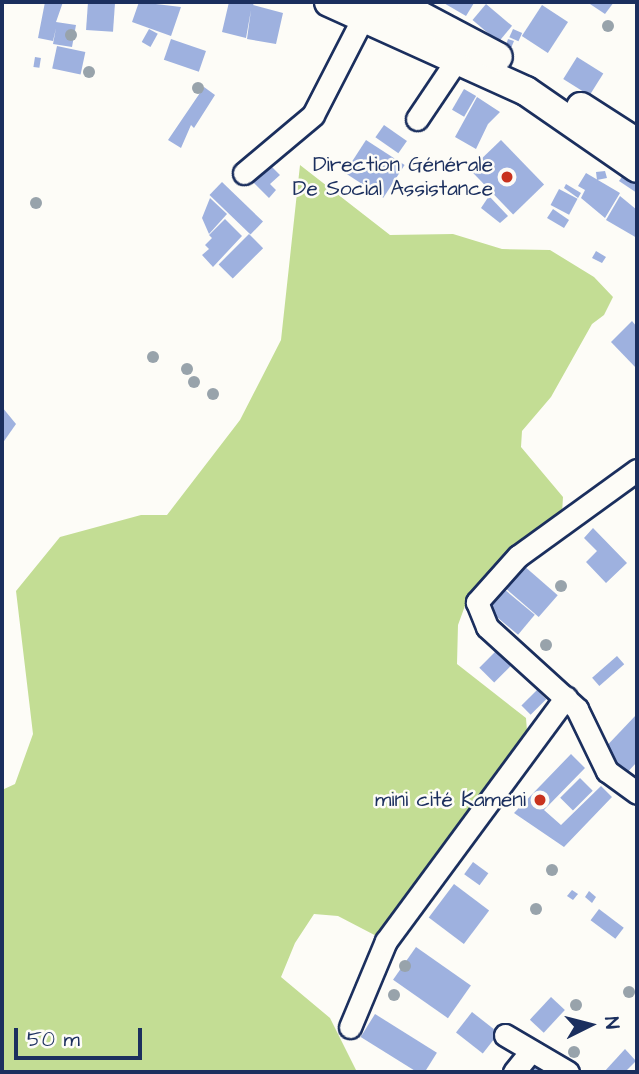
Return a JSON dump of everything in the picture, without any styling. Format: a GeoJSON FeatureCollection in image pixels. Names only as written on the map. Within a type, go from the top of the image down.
{"type":"FeatureCollection","features":[{"type":"Feature","properties":{"kind":"main road"},"geometry":{"type":"LineString","coordinates":[[329,2],[411,11],[532,75],[637,143]]}},
{"type":"Feature","properties":{"kind":"main road"},"geometry":{"type":"LineString","coordinates":[[373,6],[458,58],[526,91],[637,168]]}},
{"type":"Feature","properties":{"kind":"street"},"geometry":{"type":"LineString","coordinates":[[244,173],[313,115],[373,6]]}},
{"type":"Feature","properties":{"kind":"street"},"geometry":{"type":"LineString","coordinates":[[417,119],[458,58]]}},
{"type":"Feature","properties":{"kind":"street"},"geometry":{"type":"LineString","coordinates":[[637,470],[518,556],[477,602],[488,627],[577,709],[607,771],[637,793]]}},
{"type":"Feature","properties":{"kind":"street"},"geometry":{"type":"LineString","coordinates":[[350,1027],[386,941],[566,697]]}},
{"type":"Feature","properties":{"kind":"street"},"geometry":{"type":"LineString","coordinates":[[505,1035],[568,1072]]}},
{"type":"Feature","properties":{"kind":"street"},"geometry":{"type":"LineString","coordinates":[[514,1072],[531,1051]]}},
{"type":"Feature","properties":{"kind":"green space"},"geometry":{"type":"Polygon","coordinates":[[[300,165],[390,235],[453,234],[502,249],[550,250],[594,277],[613,297],[604,315],[592,324],[551,397],[522,431],[521,447],[563,497],[562,513],[470,592],[458,625],[457,664],[526,718],[527,731],[386,941],[338,916],[314,914],[295,943],[281,977],[330,1018],[357,1072],[2,1072],[2,790],[15,784],[33,734],[16,591],[60,537],[141,515],[167,515],[240,420],[281,340],[300,165]]]}},
{"type":"Feature","properties":{"kind":"building"},"geometry":{"type":"Polygon","coordinates":[[[45,2],[63,2],[56,22],[76,25],[72,47],[53,44],[56,28],[53,41],[38,38],[45,2]]]}},
{"type":"Feature","properties":{"kind":"building"},"geometry":{"type":"Polygon","coordinates":[[[88,2],[115,4],[113,32],[86,30],[88,2]]]}},
{"type":"Feature","properties":{"kind":"building"},"geometry":{"type":"Polygon","coordinates":[[[139,2],[181,7],[171,36],[132,22],[139,2]]]}},
{"type":"Feature","properties":{"kind":"building"},"geometry":{"type":"Polygon","coordinates":[[[229,2],[255,2],[253,5],[283,13],[276,44],[247,39],[251,10],[246,38],[222,32],[229,2]]]}},
{"type":"Feature","properties":{"kind":"building"},"geometry":{"type":"Polygon","coordinates":[[[442,2],[472,2],[474,3],[466,16],[442,2]]]}},
{"type":"Feature","properties":{"kind":"building"},"geometry":{"type":"Polygon","coordinates":[[[587,2],[614,2],[605,14],[587,2]]]}},
{"type":"Feature","properties":{"kind":"building"},"geometry":{"type":"Polygon","coordinates":[[[486,4],[512,26],[499,42],[473,20],[486,4]]]}},
{"type":"Feature","properties":{"kind":"building"},"geometry":{"type":"Polygon","coordinates":[[[542,5],[568,22],[548,53],[522,36],[542,5]]]}},
{"type":"Feature","properties":{"kind":"building"},"geometry":{"type":"Polygon","coordinates":[[[149,29],[158,34],[150,47],[142,42],[149,29]]]}},
{"type":"Feature","properties":{"kind":"building"},"geometry":{"type":"Polygon","coordinates":[[[513,29],[522,33],[518,41],[509,37],[513,29]]]}},
{"type":"Feature","properties":{"kind":"building"},"geometry":{"type":"Polygon","coordinates":[[[171,39],[206,51],[199,72],[164,60],[171,39]]]}},
{"type":"Feature","properties":{"kind":"building"},"geometry":{"type":"Polygon","coordinates":[[[508,39],[514,41],[509,53],[504,51],[508,39]]]}},
{"type":"Feature","properties":{"kind":"building"},"geometry":{"type":"Polygon","coordinates":[[[57,46],[85,52],[81,75],[52,68],[57,46]]]}},
{"type":"Feature","properties":{"kind":"building"},"geometry":{"type":"Polygon","coordinates":[[[35,57],[41,58],[39,68],[33,67],[35,57]]]}},
{"type":"Feature","properties":{"kind":"building"},"geometry":{"type":"Polygon","coordinates":[[[577,57],[603,73],[590,95],[563,79],[577,57]]]}},
{"type":"Feature","properties":{"kind":"building"},"geometry":{"type":"Polygon","coordinates":[[[204,87],[215,95],[194,128],[191,125],[181,148],[168,140],[204,87]]]}},
{"type":"Feature","properties":{"kind":"building"},"geometry":{"type":"Polygon","coordinates":[[[464,89],[476,96],[464,117],[452,110],[464,89]]]}},
{"type":"Feature","properties":{"kind":"building"},"geometry":{"type":"Polygon","coordinates":[[[477,97],[500,112],[488,124],[476,149],[455,137],[477,97]]]}},
{"type":"Feature","properties":{"kind":"building"},"geometry":{"type":"Polygon","coordinates":[[[384,125],[407,141],[398,153],[375,137],[384,125]]]}},
{"type":"Feature","properties":{"kind":"building"},"geometry":{"type":"Polygon","coordinates":[[[366,140],[405,165],[383,198],[345,173],[366,140]]]}},
{"type":"Feature","properties":{"kind":"building","name":"Direction Générale De Social Assistance"},"geometry":{"type":"Polygon","coordinates":[[[501,140],[544,185],[513,214],[470,170],[501,140]]]}},
{"type":"Feature","properties":{"kind":"building"},"geometry":{"type":"Polygon","coordinates":[[[270,165],[280,175],[270,184],[276,190],[269,198],[249,178],[270,165]]]}},
{"type":"Feature","properties":{"kind":"building"},"geometry":{"type":"Polygon","coordinates":[[[605,171],[607,178],[597,180],[596,172],[605,171]]]}},
{"type":"Feature","properties":{"kind":"building"},"geometry":{"type":"Polygon","coordinates":[[[586,173],[620,193],[605,218],[581,198],[585,190],[578,186],[586,173]]]}},
{"type":"Feature","properties":{"kind":"building"},"geometry":{"type":"Polygon","coordinates":[[[624,174],[637,183],[637,193],[619,181],[624,174]]]}},
{"type":"Feature","properties":{"kind":"building"},"geometry":{"type":"Polygon","coordinates":[[[222,182],[263,222],[250,235],[209,195],[222,182]]]}},
{"type":"Feature","properties":{"kind":"building"},"geometry":{"type":"Polygon","coordinates":[[[566,184],[581,193],[578,198],[564,188],[566,184]]]}},
{"type":"Feature","properties":{"kind":"building"},"geometry":{"type":"Polygon","coordinates":[[[559,189],[578,199],[569,215],[551,205],[559,189]]]}},
{"type":"Feature","properties":{"kind":"building"},"geometry":{"type":"Polygon","coordinates":[[[489,196],[508,216],[500,223],[481,208],[489,196]]]}},
{"type":"Feature","properties":{"kind":"building"},"geometry":{"type":"Polygon","coordinates":[[[620,196],[637,210],[637,238],[606,220],[620,196]]]}},
{"type":"Feature","properties":{"kind":"building"},"geometry":{"type":"Polygon","coordinates":[[[210,198],[227,214],[209,234],[202,218],[210,198]]]}},
{"type":"Feature","properties":{"kind":"building"},"geometry":{"type":"Polygon","coordinates":[[[553,209],[569,220],[564,228],[547,218],[553,209]]]}},
{"type":"Feature","properties":{"kind":"building"},"geometry":{"type":"Polygon","coordinates":[[[225,219],[242,236],[213,267],[202,255],[209,249],[205,245],[212,238],[209,235],[225,219]]]}},
{"type":"Feature","properties":{"kind":"building"},"geometry":{"type":"Polygon","coordinates":[[[249,234],[263,248],[233,279],[219,264],[249,234]]]}},
{"type":"Feature","properties":{"kind":"building"},"geometry":{"type":"Polygon","coordinates":[[[596,251],[606,257],[602,263],[592,258],[596,251]]]}},
{"type":"Feature","properties":{"kind":"building"},"geometry":{"type":"Polygon","coordinates":[[[632,321],[637,327],[637,369],[611,342],[632,321]]]}},
{"type":"Feature","properties":{"kind":"building"},"geometry":{"type":"Polygon","coordinates":[[[2,407],[16,424],[2,444],[2,407]]]}},
{"type":"Feature","properties":{"kind":"building"},"geometry":{"type":"Polygon","coordinates":[[[593,528],[627,563],[606,583],[586,562],[597,551],[584,538],[593,528]]]}},
{"type":"Feature","properties":{"kind":"building"},"geometry":{"type":"Polygon","coordinates":[[[523,565],[558,595],[539,617],[504,587],[523,565]]]}},
{"type":"Feature","properties":{"kind":"building"},"geometry":{"type":"Polygon","coordinates":[[[498,584],[535,615],[518,635],[481,604],[498,584]]]}},
{"type":"Feature","properties":{"kind":"building"},"geometry":{"type":"Polygon","coordinates":[[[497,650],[512,665],[494,683],[479,668],[497,650]]]}},
{"type":"Feature","properties":{"kind":"building"},"geometry":{"type":"Polygon","coordinates":[[[617,656],[624,664],[599,686],[592,678],[617,656]]]}},
{"type":"Feature","properties":{"kind":"building"},"geometry":{"type":"Polygon","coordinates":[[[537,690],[546,699],[531,715],[521,706],[537,690]]]}},
{"type":"Feature","properties":{"kind":"building"},"geometry":{"type":"Polygon","coordinates":[[[637,714],[637,762],[623,777],[599,754],[637,714]]]}},
{"type":"Feature","properties":{"kind":"building","name":"mini cité Kameni"},"geometry":{"type":"Polygon","coordinates":[[[571,754],[585,768],[544,810],[561,825],[601,786],[612,797],[564,847],[514,813],[571,754]]]}},
{"type":"Feature","properties":{"kind":"building"},"geometry":{"type":"Polygon","coordinates":[[[580,778],[593,791],[573,811],[560,798],[580,778]]]}},
{"type":"Feature","properties":{"kind":"building"},"geometry":{"type":"Polygon","coordinates":[[[473,862],[488,873],[480,885],[464,874],[473,862]]]}},
{"type":"Feature","properties":{"kind":"building"},"geometry":{"type":"Polygon","coordinates":[[[454,884],[489,910],[464,944],[429,918],[454,884]]]}},
{"type":"Feature","properties":{"kind":"building"},"geometry":{"type":"Polygon","coordinates":[[[572,890],[578,894],[573,900],[567,896],[572,890]]]}},
{"type":"Feature","properties":{"kind":"building"},"geometry":{"type":"Polygon","coordinates":[[[589,891],[596,897],[592,903],[585,897],[589,891]]]}},
{"type":"Feature","properties":{"kind":"building"},"geometry":{"type":"Polygon","coordinates":[[[599,909],[624,928],[615,939],[591,920],[599,909]]]}},
{"type":"Feature","properties":{"kind":"building"},"geometry":{"type":"Polygon","coordinates":[[[416,947],[471,985],[448,1018],[393,980],[416,947]]]}},
{"type":"Feature","properties":{"kind":"building"},"geometry":{"type":"Polygon","coordinates":[[[551,997],[565,1010],[544,1033],[530,1020],[551,997]]]}},
{"type":"Feature","properties":{"kind":"building"},"geometry":{"type":"Polygon","coordinates":[[[472,1012],[499,1033],[483,1053],[456,1032],[472,1012]]]}},
{"type":"Feature","properties":{"kind":"building"},"geometry":{"type":"Polygon","coordinates":[[[375,1014],[437,1053],[425,1072],[417,1072],[361,1037],[375,1014]]]}},
{"type":"Feature","properties":{"kind":"building"},"geometry":{"type":"Polygon","coordinates":[[[625,1049],[636,1061],[625,1072],[604,1072],[625,1049]]]}},
{"type":"Feature","properties":{"kind":"building"},"geometry":{"type":"Polygon","coordinates":[[[531,1053],[556,1072],[517,1072],[531,1053]]]}},
{"type":"Feature","properties":{"kind":"place","name":"Direction Générale De Social Assistance"},"geometry":{"type":"Point","coordinates":[507,177]}},
{"type":"Feature","properties":{"kind":"place","name":"mini cité Kameni"},"geometry":{"type":"Point","coordinates":[540,800]}}]}
